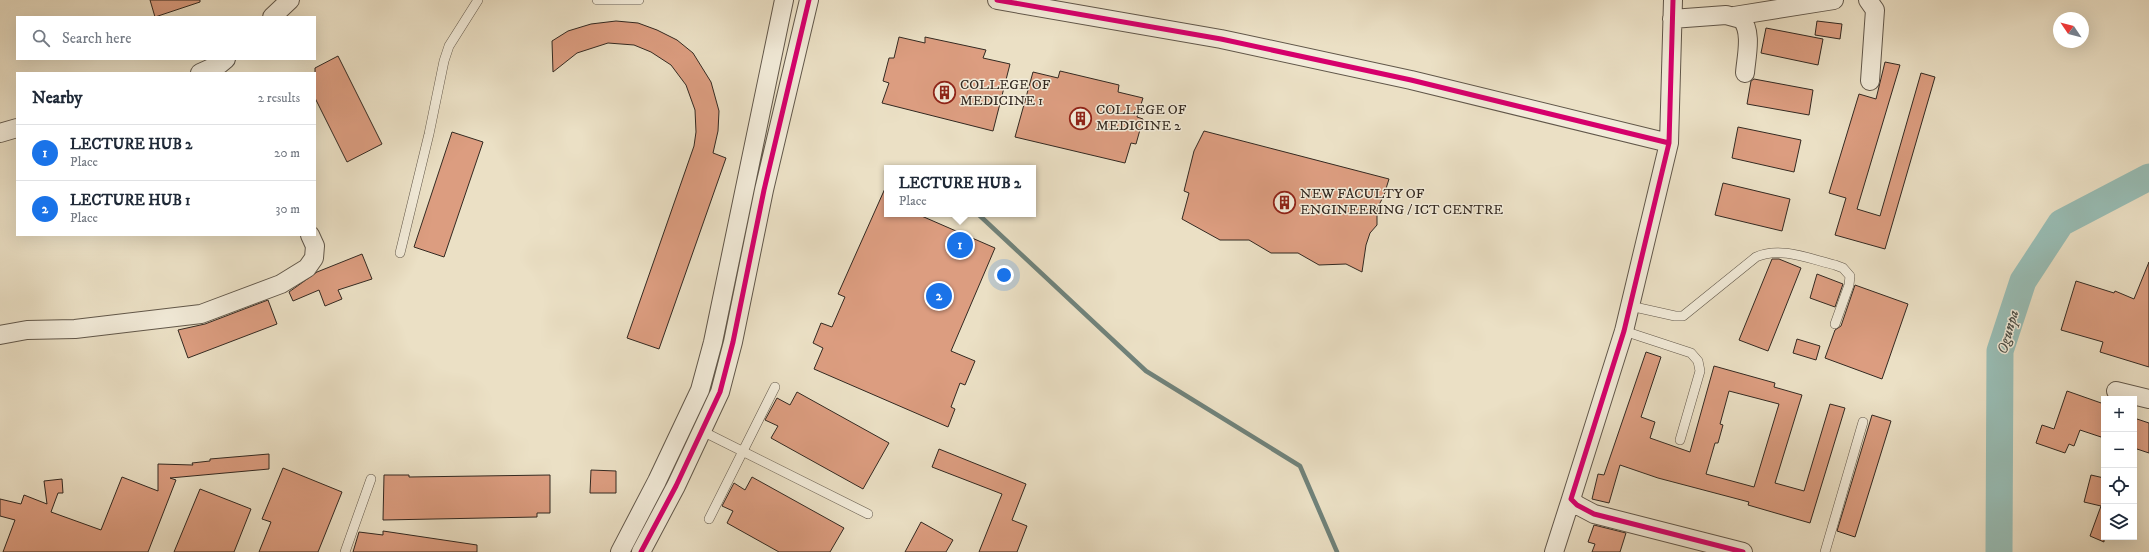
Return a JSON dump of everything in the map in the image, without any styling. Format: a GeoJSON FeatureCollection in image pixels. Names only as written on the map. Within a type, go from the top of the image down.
{"type":"FeatureCollection","features":[{"type":"Feature","properties":{"kind":"street"},"geometry":{"type":"LineString","coordinates":[[273,16],[290,0]]}},
{"type":"Feature","properties":{"kind":"street"},"geometry":{"type":"LineString","coordinates":[[620,552],[669,456],[700,390],[713,342],[784,0]]}},
{"type":"Feature","properties":{"kind":"street"},"geometry":{"type":"LineString","coordinates":[[641,552],[686,464],[720,392],[734,342],[764,190],[809,0]]}},
{"type":"Feature","properties":{"kind":"street"},"geometry":{"type":"LineString","coordinates":[[997,0],[1221,39],[1411,80],[1669,143]]}},
{"type":"Feature","properties":{"kind":"street"},"geometry":{"type":"LineString","coordinates":[[1554,552],[1624,331],[1669,143],[1673,0]]}},
{"type":"Feature","properties":{"kind":"street"},"geometry":{"type":"LineString","coordinates":[[1672,19],[1734,16],[1834,0]]}},
{"type":"Feature","properties":{"kind":"street"},"geometry":{"type":"LineString","coordinates":[[1868,0],[1875,10],[1870,81]]}},
{"type":"Feature","properties":{"kind":"street"},"geometry":{"type":"LineString","coordinates":[[1734,16],[1741,19],[1746,26],[1747,41],[1745,73]]}},
{"type":"Feature","properties":{"kind":"street"},"geometry":{"type":"LineString","coordinates":[[203,72],[224,65]]}},
{"type":"Feature","properties":{"kind":"street"},"geometry":{"type":"LineString","coordinates":[[0,133],[16,128]]}},
{"type":"Feature","properties":{"kind":"street"},"geometry":{"type":"LineString","coordinates":[[0,335],[27,330],[75,329],[201,314],[281,284],[307,268],[314,258],[315,246],[310,236]]}},
{"type":"Feature","properties":{"kind":"street"},"geometry":{"type":"LineString","coordinates":[[2116,391],[2149,399]]}},
{"type":"Feature","properties":{"kind":"street"},"geometry":{"type":"LineString","coordinates":[[669,456],[686,464]]}},
{"type":"Feature","properties":{"kind":"street"},"geometry":{"type":"LineString","coordinates":[[1571,499],[1577,505],[1594,514],[1743,552]]}},
{"type":"Feature","properties":{"kind":"lane"},"geometry":{"type":"LineString","coordinates":[[400,253],[444,60],[453,40],[478,0]]}},
{"type":"Feature","properties":{"kind":"lane"},"geometry":{"type":"LineString","coordinates":[[597,0],[639,0]]}},
{"type":"Feature","properties":{"kind":"lane"},"geometry":{"type":"LineString","coordinates":[[1630,306],[1675,316],[1683,316],[1756,257],[1765,253],[1776,252],[1836,265],[1842,268],[1850,276],[1849,285],[1835,324]]}},
{"type":"Feature","properties":{"kind":"lane"},"geometry":{"type":"LineString","coordinates":[[1624,331],[1691,353],[1698,361],[1700,371],[1680,440]]}},
{"type":"Feature","properties":{"kind":"lane"},"geometry":{"type":"LineString","coordinates":[[709,519],[774,387]]}},
{"type":"Feature","properties":{"kind":"lane"},"geometry":{"type":"LineString","coordinates":[[1825,552],[1862,422]]}},
{"type":"Feature","properties":{"kind":"lane"},"geometry":{"type":"LineString","coordinates":[[702,431],[868,514]]}},
{"type":"Feature","properties":{"kind":"lane"},"geometry":{"type":"LineString","coordinates":[[345,552],[371,479]]}},
{"type":"Feature","properties":{"kind":"building"},"geometry":{"type":"Polygon","coordinates":[[[150,0],[200,0],[200,2],[155,16],[150,0]]]}},
{"type":"Feature","properties":{"kind":"building"},"geometry":{"type":"Polygon","coordinates":[[[616,21],[638,23],[657,30],[677,40],[693,53],[711,82],[719,111],[718,131],[713,153],[726,158],[659,349],[627,338],[694,146],[696,132],[695,110],[686,85],[671,65],[651,52],[634,45],[608,43],[577,53],[553,72],[552,41],[568,31],[591,24],[616,21]]]}},
{"type":"Feature","properties":{"kind":"building"},"geometry":{"type":"Polygon","coordinates":[[[1817,21],[1842,24],[1840,39],[1815,35],[1817,21]]]}},
{"type":"Feature","properties":{"kind":"building"},"geometry":{"type":"Polygon","coordinates":[[[1766,28],[1823,39],[1818,65],[1761,53],[1766,28]]]}},
{"type":"Feature","properties":{"kind":"building","name":"COLLEGE OF MEDICINE 1"},"geometry":{"type":"Polygon","coordinates":[[[899,37],[925,43],[925,37],[986,50],[983,58],[1010,64],[993,131],[882,103],[889,83],[883,81],[889,58],[894,58],[899,37]]]}},
{"type":"Feature","properties":{"kind":"building"},"geometry":{"type":"Polygon","coordinates":[[[338,56],[382,144],[347,162],[316,100],[315,68],[338,56]]]}},
{"type":"Feature","properties":{"kind":"building"},"geometry":{"type":"Polygon","coordinates":[[[1885,62],[1900,65],[1857,209],[1880,216],[1921,73],[1935,77],[1885,249],[1835,235],[1846,198],[1829,193],[1859,94],[1876,99],[1885,62]]]}},
{"type":"Feature","properties":{"kind":"building","name":"COLLEGE OF MEDICINE 2"},"geometry":{"type":"Polygon","coordinates":[[[1060,71],[1119,85],[1118,92],[1143,98],[1137,117],[1143,119],[1136,144],[1131,143],[1125,163],[1015,137],[1033,72],[1058,78],[1060,71]]]}},
{"type":"Feature","properties":{"kind":"building"},"geometry":{"type":"Polygon","coordinates":[[[1754,79],[1813,90],[1809,115],[1747,104],[1751,81],[1754,79]]]}},
{"type":"Feature","properties":{"kind":"building"},"geometry":{"type":"Polygon","coordinates":[[[1738,127],[1801,140],[1794,172],[1732,158],[1738,127]]]}},
{"type":"Feature","properties":{"kind":"building","name":"NEW FACULTY OF ENGINEERING / ICT CENTRE"},"geometry":{"type":"Polygon","coordinates":[[[1204,131],[1389,179],[1384,195],[1377,209],[1377,225],[1370,233],[1366,245],[1362,272],[1346,264],[1319,265],[1298,253],[1271,253],[1249,240],[1220,240],[1182,219],[1189,193],[1184,191],[1194,151],[1204,131]]]}},
{"type":"Feature","properties":{"kind":"building"},"geometry":{"type":"Polygon","coordinates":[[[452,132],[483,142],[444,257],[414,247],[452,132]]]}},
{"type":"Feature","properties":{"kind":"building"},"geometry":{"type":"Polygon","coordinates":[[[1723,183],[1790,199],[1782,231],[1715,215],[1723,183]]]}},
{"type":"Feature","properties":{"kind":"building"},"geometry":{"type":"Polygon","coordinates":[[[884,191],[884,217],[924,217],[995,248],[951,351],[975,361],[965,385],[960,383],[951,407],[955,409],[948,427],[814,369],[823,348],[813,343],[821,323],[832,327],[845,297],[838,294],[884,191]]]}},
{"type":"Feature","properties":{"kind":"building"},"geometry":{"type":"Polygon","coordinates":[[[362,254],[372,279],[338,290],[342,299],[325,306],[319,290],[293,301],[289,292],[317,272],[362,254]]]}},
{"type":"Feature","properties":{"kind":"building"},"geometry":{"type":"Polygon","coordinates":[[[1772,259],[1779,259],[1801,268],[1768,351],[1739,340],[1772,259]]]}},
{"type":"Feature","properties":{"kind":"building"},"geometry":{"type":"Polygon","coordinates":[[[2149,262],[2149,367],[2100,352],[2103,342],[2061,330],[2076,281],[2114,293],[2115,291],[2134,299],[2149,262]]]}},
{"type":"Feature","properties":{"kind":"building"},"geometry":{"type":"Polygon","coordinates":[[[1817,274],[1843,284],[1835,307],[1810,298],[1817,274]]]}},
{"type":"Feature","properties":{"kind":"building"},"geometry":{"type":"Polygon","coordinates":[[[1855,285],[1908,304],[1882,379],[1825,358],[1835,330],[1841,326],[1855,285]]]}},
{"type":"Feature","properties":{"kind":"building"},"geometry":{"type":"Polygon","coordinates":[[[268,300],[277,324],[188,358],[178,330],[205,324],[268,300]]]}},
{"type":"Feature","properties":{"kind":"building"},"geometry":{"type":"Polygon","coordinates":[[[1797,339],[1820,346],[1816,360],[1793,353],[1797,339]]]}},
{"type":"Feature","properties":{"kind":"building"},"geometry":{"type":"Polygon","coordinates":[[[1646,352],[1661,357],[1641,417],[1655,422],[1650,438],[1690,452],[1714,366],[1775,383],[1774,387],[1802,395],[1775,483],[1804,491],[1830,404],[1845,408],[1810,523],[1748,505],[1749,502],[1658,478],[1620,465],[1609,503],[1592,499],[1598,474],[1604,475],[1646,352]],[[1729,391],[1720,424],[1723,425],[1718,443],[1715,443],[1706,474],[1754,487],[1779,404],[1729,391]]]}},
{"type":"Feature","properties":{"kind":"building"},"geometry":{"type":"Polygon","coordinates":[[[2067,391],[2101,403],[2101,437],[2080,430],[2074,446],[2069,444],[2065,453],[2036,443],[2042,425],[2054,429],[2067,391]]]}},
{"type":"Feature","properties":{"kind":"building"},"geometry":{"type":"Polygon","coordinates":[[[797,392],[889,443],[863,489],[771,438],[778,426],[765,420],[777,398],[790,405],[797,392]]]}},
{"type":"Feature","properties":{"kind":"building"},"geometry":{"type":"Polygon","coordinates":[[[1872,415],[1891,421],[1855,537],[1837,531],[1872,415]]]}},
{"type":"Feature","properties":{"kind":"building"},"geometry":{"type":"Polygon","coordinates":[[[2137,419],[2149,423],[2149,453],[2137,449],[2137,419]]]}},
{"type":"Feature","properties":{"kind":"building"},"geometry":{"type":"Polygon","coordinates":[[[939,449],[1026,484],[1012,520],[1027,526],[1017,552],[979,552],[1002,494],[932,467],[939,449]]]}},
{"type":"Feature","properties":{"kind":"building"},"geometry":{"type":"Polygon","coordinates":[[[269,454],[269,469],[170,478],[176,480],[148,552],[3,552],[15,520],[0,516],[0,499],[21,504],[24,495],[47,504],[44,481],[62,479],[63,493],[58,493],[51,512],[101,530],[122,477],[158,491],[158,464],[193,465],[192,463],[210,461],[210,459],[269,454]]]}},
{"type":"Feature","properties":{"kind":"building"},"geometry":{"type":"Polygon","coordinates":[[[283,468],[342,492],[318,552],[259,552],[271,522],[262,519],[283,468]]]}},
{"type":"Feature","properties":{"kind":"building"},"geometry":{"type":"Polygon","coordinates":[[[591,470],[616,471],[616,493],[590,493],[591,470]]]}},
{"type":"Feature","properties":{"kind":"building"},"geometry":{"type":"Polygon","coordinates":[[[384,475],[409,475],[409,477],[550,475],[550,513],[537,513],[537,517],[383,520],[384,475]]]}},
{"type":"Feature","properties":{"kind":"building"},"geometry":{"type":"Polygon","coordinates":[[[2091,475],[2101,477],[2101,506],[2084,502],[2091,475]]]}},
{"type":"Feature","properties":{"kind":"building"},"geometry":{"type":"Polygon","coordinates":[[[752,477],[844,528],[830,552],[779,552],[727,523],[733,511],[722,506],[734,483],[745,490],[752,477]]]}},
{"type":"Feature","properties":{"kind":"building"},"geometry":{"type":"Polygon","coordinates":[[[200,489],[251,509],[234,552],[174,552],[200,489]]]}},
{"type":"Feature","properties":{"kind":"building"},"geometry":{"type":"Polygon","coordinates":[[[2101,506],[2101,540],[2104,540],[2104,542],[2090,536],[2101,506]]]}},
{"type":"Feature","properties":{"kind":"building"},"geometry":{"type":"Polygon","coordinates":[[[921,522],[953,540],[946,552],[905,552],[921,522]]]}},
{"type":"Feature","properties":{"kind":"building"},"geometry":{"type":"Polygon","coordinates":[[[1594,525],[1626,533],[1620,552],[1592,552],[1595,544],[1588,542],[1594,525]]]}},
{"type":"Feature","properties":{"kind":"building"},"geometry":{"type":"Polygon","coordinates":[[[383,531],[477,545],[477,552],[353,552],[359,532],[383,535],[383,531]]]}},
{"type":"Feature","properties":{"kind":"waterway","name":"Ogunpa"},"geometry":{"type":"LineString","coordinates":[[1999,552],[2000,351],[2023,281],[2061,223],[2149,177]]}},
{"type":"Feature","properties":{"kind":"waterway"},"geometry":{"type":"LineString","coordinates":[[981,217],[1146,371],[1300,466],[1337,552]]}},
{"type":"Feature","properties":{"kind":"cycle path"},"geometry":{"type":"LineString","coordinates":[[641,552],[676,486],[720,392],[733,342],[764,190],[809,0]]}},
{"type":"Feature","properties":{"kind":"cycle path"},"geometry":{"type":"LineString","coordinates":[[997,0],[1221,39],[1411,80],[1669,143]]}},
{"type":"Feature","properties":{"kind":"cycle path"},"geometry":{"type":"LineString","coordinates":[[1673,0],[1669,143],[1624,331],[1571,499],[1577,505],[1594,514],[1743,552]]}},
{"type":"Feature","properties":{"kind":"place","name":"COLLEGE OF MEDICINE 1"},"geometry":{"type":"Point","coordinates":[944,93]}},
{"type":"Feature","properties":{"kind":"place","name":"COLLEGE OF MEDICINE 2"},"geometry":{"type":"Point","coordinates":[1080,118]}},
{"type":"Feature","properties":{"kind":"place","name":"NEW FACULTY OF ENGINEERING / ICT CENTRE"},"geometry":{"type":"Point","coordinates":[1284,202]}},
{"type":"Feature","properties":{"kind":"place","name":"LECTURE HUB 2"},"geometry":{"type":"Point","coordinates":[960,245]}},
{"type":"Feature","properties":{"kind":"place","name":"LECTURE HUB 1"},"geometry":{"type":"Point","coordinates":[939,296]}}]}
